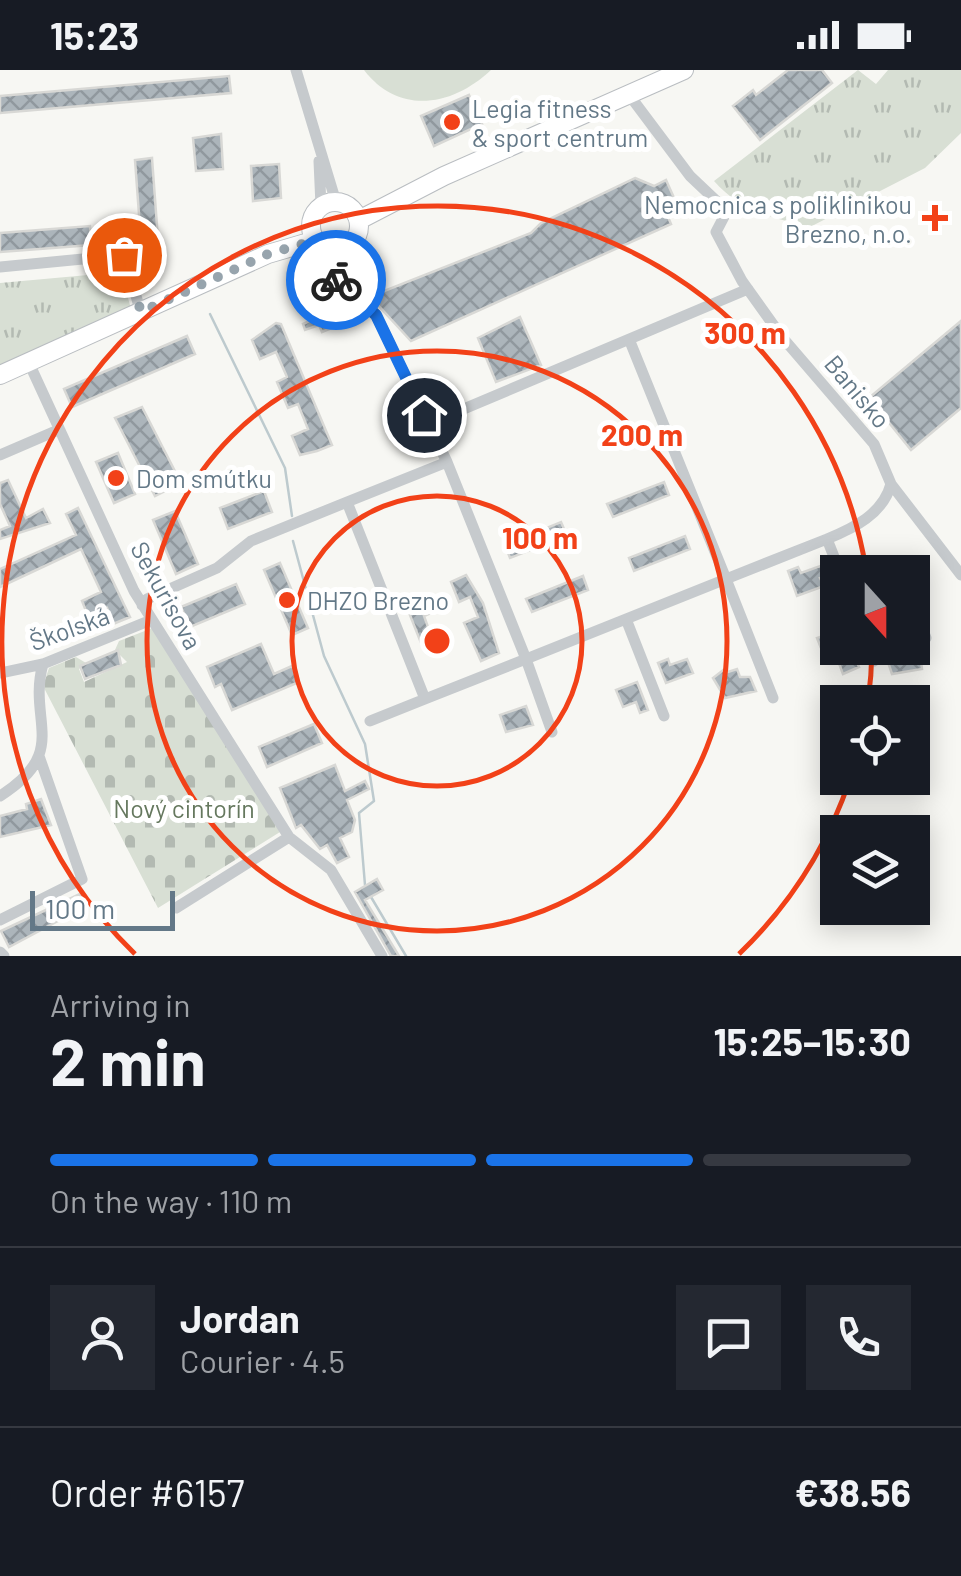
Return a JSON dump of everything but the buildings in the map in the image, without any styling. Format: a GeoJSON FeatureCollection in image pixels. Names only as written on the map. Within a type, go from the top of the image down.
{"type":"FeatureCollection","features":[{"type":"Feature","properties":{"kind":"main road"},"geometry":{"type":"LineString","coordinates":[[323,241],[342,209],[444,176],[684,70]]}},
{"type":"Feature","properties":{"kind":"main road"},"geometry":{"type":"LineString","coordinates":[[0,375],[268,254],[323,241],[356,239],[342,209]]}},
{"type":"Feature","properties":{"kind":"street"},"geometry":{"type":"LineString","coordinates":[[296,70],[342,209]]}},
{"type":"Feature","properties":{"kind":"street","name":"Banisko"},"geometry":{"type":"LineString","coordinates":[[630,96],[690,176],[727,211],[716,232],[748,289],[782,337],[874,444],[891,484],[961,575]]}},
{"type":"Feature","properties":{"kind":"street"},"geometry":{"type":"LineString","coordinates":[[323,241],[334,276],[376,315],[447,462],[552,732]]}},
{"type":"Feature","properties":{"kind":"street"},"geometry":{"type":"LineString","coordinates":[[0,267],[124,255],[141,312]]}},
{"type":"Feature","properties":{"kind":"street"},"geometry":{"type":"LineString","coordinates":[[428,424],[748,289]]}},
{"type":"Feature","properties":{"kind":"street"},"geometry":{"type":"LineString","coordinates":[[629,340],[772,698]]}},
{"type":"Feature","properties":{"kind":"street","name":"Sekurisova"},"geometry":{"type":"LineString","coordinates":[[29,362],[142,605],[289,837],[331,870],[382,956]]}},
{"type":"Feature","properties":{"kind":"street"},"geometry":{"type":"LineString","coordinates":[[0,455],[58,430]]}},
{"type":"Feature","properties":{"kind":"street"},"geometry":{"type":"LineString","coordinates":[[142,605],[147,598],[217,568],[251,541],[447,462]]}},
{"type":"Feature","properties":{"kind":"street"},"geometry":{"type":"LineString","coordinates":[[370,721],[854,528],[881,506],[891,484]]}},
{"type":"Feature","properties":{"kind":"street"},"geometry":{"type":"LineString","coordinates":[[346,502],[425,699]]}},
{"type":"Feature","properties":{"kind":"street"},"geometry":{"type":"LineString","coordinates":[[827,539],[833,555]]}},
{"type":"Feature","properties":{"kind":"street"},"geometry":{"type":"LineString","coordinates":[[626,619],[664,716]]}},
{"type":"Feature","properties":{"kind":"street","name":"Školská"},"geometry":{"type":"LineString","coordinates":[[0,673],[43,664],[152,620]]}},
{"type":"Feature","properties":{"kind":"street"},"geometry":{"type":"LineString","coordinates":[[0,796],[16,786],[38,756],[44,720],[36,687],[43,664]]}},
{"type":"Feature","properties":{"kind":"street"},"geometry":{"type":"LineString","coordinates":[[0,920],[82,879],[38,756]]}},
{"type":"Feature","properties":{"kind":"street"},"geometry":{"type":"LineString","coordinates":[[176,908],[289,837]]}},
{"type":"Feature","properties":{"kind":"green space"},"geometry":{"type":"Polygon","coordinates":[[[364,70],[491,70],[460,92],[426,101],[393,94],[364,70]]]}},
{"type":"Feature","properties":{"kind":"green space"},"geometry":{"type":"Polygon","coordinates":[[[858,70],[876,84],[888,70],[961,70],[961,133],[925,168],[810,227],[746,206],[714,181],[858,70]]]}},
{"type":"Feature","properties":{"kind":"green space"},"geometry":{"type":"Polygon","coordinates":[[[121,272],[131,309],[0,365],[0,283],[121,272]]]}},
{"type":"Feature","properties":{"kind":"green space","name":"Nový cintorín"},"geometry":{"type":"Polygon","coordinates":[[[155,627],[280,832],[158,908],[43,686],[49,668],[76,657],[86,663],[79,669],[84,682],[127,662],[115,650],[119,641],[155,627]]]}},
{"type":"Feature","properties":{"kind":"waterway"},"geometry":{"type":"LineString","coordinates":[[210,314],[285,468],[292,516]]}},
{"type":"Feature","properties":{"kind":"waterway"},"geometry":{"type":"LineString","coordinates":[[293,541],[324,656],[365,744],[374,801],[359,813],[365,885]]}},
{"type":"Feature","properties":{"kind":"waterway"},"geometry":{"type":"LineString","coordinates":[[371,897],[406,956]]}},
{"type":"Feature","properties":{"kind":"way so far"},"geometry":{"type":"LineString","coordinates":[[124,255],[141,312],[268,254],[316,240],[328,249],[336,280]]}},
{"type":"Feature","properties":{"kind":"place","name":"Legia fitness & sport centrum"},"geometry":{"type":"Point","coordinates":[452,122]}},
{"type":"Feature","properties":{"kind":"place","name":"Nemocnica s poliklinikou Brezno, n.o."},"geometry":{"type":"Point","coordinates":[935,218]}},
{"type":"Feature","properties":{"kind":"place","name":"Dom smútku"},"geometry":{"type":"Point","coordinates":[116,478]}},
{"type":"Feature","properties":{"kind":"place","name":"DHZO Brezno"},"geometry":{"type":"Point","coordinates":[287,600]}},
{"type":"Feature","properties":{"kind":"route"},"geometry":{"type":"LineString","coordinates":[[336,280],[364,300],[376,315],[424,415]]}}]}
